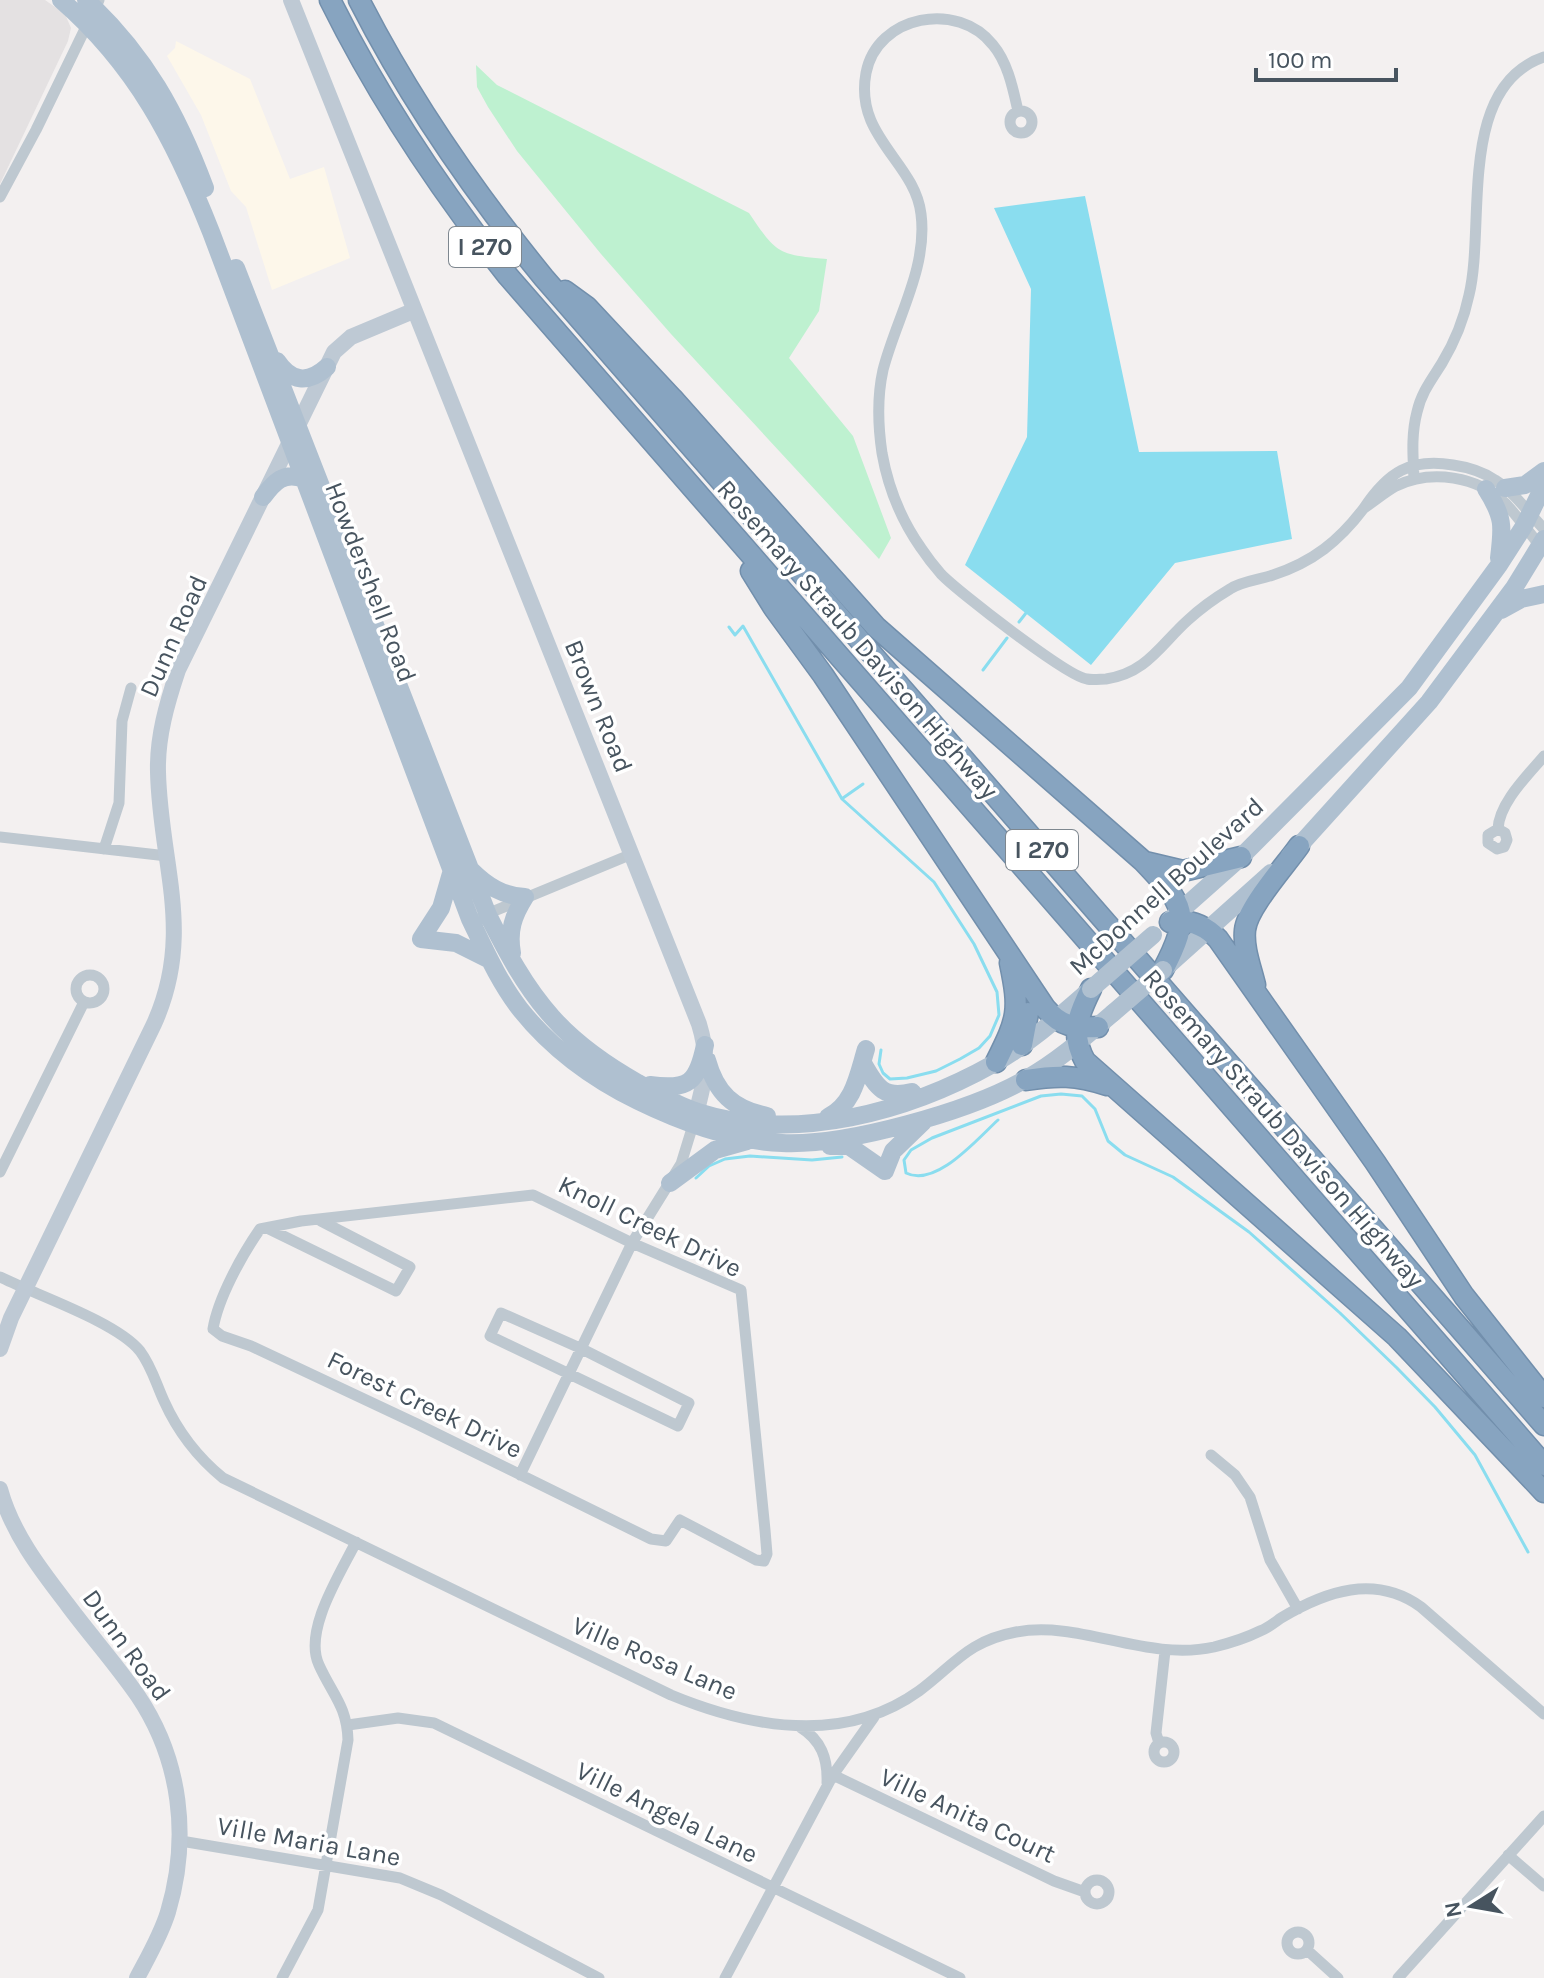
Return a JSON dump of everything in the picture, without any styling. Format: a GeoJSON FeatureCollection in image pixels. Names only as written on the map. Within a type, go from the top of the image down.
{"type":"FeatureCollection","features":[{"type":"Feature","properties":{"kind":"highway","name":"Rosemary Straub Davison Highway"},"geometry":{"type":"LineString","coordinates":[[330,0],[391,110],[477,236],[540,315],[1544,1465]]}},
{"type":"Feature","properties":{"kind":"highway","name":"Rosemary Straub Davison Highway"},"geometry":{"type":"LineString","coordinates":[[359,0],[440,139],[498,221],[540,273],[1544,1425]]}},
{"type":"Feature","properties":{"kind":"highway"},"geometry":{"type":"LineString","coordinates":[[540,273],[587,307],[901,652],[1143,861],[1168,887],[1170,922],[1181,932],[1170,961]]}},
{"type":"Feature","properties":{"kind":"highway"},"geometry":{"type":"LineString","coordinates":[[722,523],[774,608],[823,675],[1024,977],[1055,1019],[1077,1036]]}},
{"type":"Feature","properties":{"kind":"highway"},"geometry":{"type":"LineString","coordinates":[[1258,997],[1245,943],[1247,920],[1258,900],[1299,846]]}},
{"type":"Feature","properties":{"kind":"highway"},"geometry":{"type":"LineString","coordinates":[[1143,861],[1183,871],[1241,857]]}},
{"type":"Feature","properties":{"kind":"highway"},"geometry":{"type":"LineString","coordinates":[[1234,962],[1233,924],[1240,903]]}},
{"type":"Feature","properties":{"kind":"highway"},"geometry":{"type":"LineString","coordinates":[[1170,922],[1199,925],[1218,939],[1375,1162],[1464,1296],[1544,1397]]}},
{"type":"Feature","properties":{"kind":"highway"},"geometry":{"type":"LineString","coordinates":[[996,1062],[1015,1021],[1017,1006],[1007,951]]}},
{"type":"Feature","properties":{"kind":"highway"},"geometry":{"type":"LineString","coordinates":[[1022,1045],[1029,1010],[1024,977]]}},
{"type":"Feature","properties":{"kind":"highway"},"geometry":{"type":"LineString","coordinates":[[1091,989],[1077,1019],[1077,1036],[1085,1061],[1397,1337],[1544,1492]]}},
{"type":"Feature","properties":{"kind":"highway"},"geometry":{"type":"LineString","coordinates":[[1077,1036],[1105,1020]]}},
{"type":"Feature","properties":{"kind":"highway"},"geometry":{"type":"LineString","coordinates":[[1026,1080],[1061,1075],[1111,1086]]}},
{"type":"Feature","properties":{"kind":"main road","name":"Howdershell Road"},"geometry":{"type":"LineString","coordinates":[[61,0],[92,8],[142,64],[170,105],[188,144],[299,423],[479,917],[490,961],[518,1007],[566,1056],[618,1091],[695,1118]]}},
{"type":"Feature","properties":{"kind":"main road","name":"Howdershell Road"},"geometry":{"type":"LineString","coordinates":[[92,8],[174,145],[211,232],[304,479],[461,868]]}},
{"type":"Feature","properties":{"kind":"main road"},"geometry":{"type":"LineString","coordinates":[[271,351],[288,374],[296,379],[317,376],[327,367]]}},
{"type":"Feature","properties":{"kind":"main road"},"geometry":{"type":"LineString","coordinates":[[1499,565],[1503,523],[1496,488],[1525,485],[1544,471]]}},
{"type":"Feature","properties":{"kind":"main road"},"geometry":{"type":"LineString","coordinates":[[263,497],[279,479],[289,475],[304,479]]}},
{"type":"Feature","properties":{"kind":"main road","name":"McDonnell Boulevard"},"geometry":{"type":"LineString","coordinates":[[695,1118],[759,1140],[782,1143],[899,1104],[965,1078],[1022,1045],[1170,922],[1241,857],[1409,688],[1499,565],[1544,485]]}},
{"type":"Feature","properties":{"kind":"main road"},"geometry":{"type":"LineString","coordinates":[[1105,1020],[1240,903],[1299,846],[1429,702],[1543,541]]}},
{"type":"Feature","properties":{"kind":"main road"},"geometry":{"type":"LineString","coordinates":[[1492,616],[1521,599],[1544,594]]}},
{"type":"Feature","properties":{"kind":"main road"},"geometry":{"type":"LineString","coordinates":[[490,961],[456,943],[421,939],[461,868],[498,891],[525,897],[513,917],[510,933],[511,950],[520,975]]}},
{"type":"Feature","properties":{"kind":"main road","name":"Howdershell Road"},"geometry":{"type":"LineString","coordinates":[[479,917],[553,1018],[593,1054],[695,1118]]}},
{"type":"Feature","properties":{"kind":"main road","name":"McDonnell Boulevard"},"geometry":{"type":"LineString","coordinates":[[695,1118],[815,1132],[863,1134],[932,1116],[1000,1092],[1026,1080],[1077,1036]]}},
{"type":"Feature","properties":{"kind":"main road"},"geometry":{"type":"LineString","coordinates":[[637,1082],[666,1087],[686,1085],[698,1071],[706,1053]]}},
{"type":"Feature","properties":{"kind":"main road"},"geometry":{"type":"LineString","coordinates":[[706,1053],[716,1086],[734,1106],[769,1117],[782,1126]]}},
{"type":"Feature","properties":{"kind":"main road"},"geometry":{"type":"LineString","coordinates":[[932,1116],[900,1142],[885,1171],[849,1146],[828,1146],[815,1132],[848,1101],[865,1057],[875,1083],[887,1093],[899,1095],[945,1080],[965,1078]]}},
{"type":"Feature","properties":{"kind":"main road"},"geometry":{"type":"LineString","coordinates":[[670,1183],[715,1150],[759,1140]]}},
{"type":"Feature","properties":{"kind":"street"},"geometry":{"type":"LineString","coordinates":[[291,0],[413,311]]}},
{"type":"Feature","properties":{"kind":"street"},"geometry":{"type":"LineString","coordinates":[[0,197],[92,8]]}},
{"type":"Feature","properties":{"kind":"street"},"geometry":{"type":"LineString","coordinates":[[1018,111],[1004,63],[993,44],[963,23],[942,17],[909,23],[889,36],[875,51],[866,71],[868,115],[878,137],[910,185],[921,211],[922,240],[916,270],[883,371],[878,414],[882,454],[901,514],[942,575],[1062,668],[1086,680],[1107,679],[1146,663],[1162,650],[1186,621],[1233,587],[1298,565],[1336,542],[1377,488],[1413,464],[1433,461],[1465,467],[1493,478],[1505,503],[1527,520],[1543,541]]}},
{"type":"Feature","properties":{"kind":"street"},"geometry":{"type":"LineString","coordinates":[[1414,479],[1412,440],[1417,411],[1427,385],[1458,330],[1469,295],[1475,259],[1478,165],[1483,139],[1496,100],[1514,76],[1544,57]]}},
{"type":"Feature","properties":{"kind":"street","name":"Dunn Road"},"geometry":{"type":"LineString","coordinates":[[0,1349],[25,1290],[164,1003],[172,969],[175,911],[158,770],[163,721],[178,670],[334,352],[351,337],[413,311]]}},
{"type":"Feature","properties":{"kind":"street","name":"Brown Road"},"geometry":{"type":"LineString","coordinates":[[413,311],[691,1001],[706,1053],[695,1118]]}},
{"type":"Feature","properties":{"kind":"street"},"geometry":{"type":"LineString","coordinates":[[1364,508],[1395,487],[1414,479],[1461,478],[1496,488],[1543,541]]}},
{"type":"Feature","properties":{"kind":"street"},"geometry":{"type":"LineString","coordinates":[[104,849],[119,803],[122,721],[131,688]]}},
{"type":"Feature","properties":{"kind":"street"},"geometry":{"type":"LineString","coordinates":[[1498,829],[1508,802],[1544,756]]}},
{"type":"Feature","properties":{"kind":"street"},"geometry":{"type":"LineString","coordinates":[[0,837],[167,856]]}},
{"type":"Feature","properties":{"kind":"street"},"geometry":{"type":"LineString","coordinates":[[479,917],[632,854]]}},
{"type":"Feature","properties":{"kind":"street"},"geometry":{"type":"LineString","coordinates":[[0,1172],[84,1002]]}},
{"type":"Feature","properties":{"kind":"street"},"geometry":{"type":"LineString","coordinates":[[520,1475],[632,1243],[681,1164],[695,1118]]}},
{"type":"Feature","properties":{"kind":"street","name":"Knoll Creek Drive"},"geometry":{"type":"LineString","coordinates":[[320,1221],[533,1195],[632,1243],[741,1290],[765,1530],[767,1554],[764,1561]]}},
{"type":"Feature","properties":{"kind":"street"},"geometry":{"type":"LineString","coordinates":[[320,1221],[410,1267],[396,1291],[267,1228],[320,1221]]}},
{"type":"Feature","properties":{"kind":"street","name":"Forest Creek Drive"},"geometry":{"type":"LineString","coordinates":[[267,1228],[260,1229],[250,1243],[217,1311],[213,1329],[222,1336],[251,1346],[417,1424],[651,1539],[666,1541],[680,1520],[756,1560],[764,1561]]}},
{"type":"Feature","properties":{"kind":"street","name":"Ville Rosa Lane"},"geometry":{"type":"LineString","coordinates":[[0,1277],[119,1333],[138,1349],[156,1379],[162,1398],[182,1436],[223,1478],[671,1695],[744,1720],[799,1726],[874,1717],[914,1695],[975,1645],[1018,1632],[1063,1633],[1165,1651],[1202,1650],[1263,1631],[1315,1599],[1352,1588],[1372,1588],[1408,1597],[1544,1714]]}},
{"type":"Feature","properties":{"kind":"street"},"geometry":{"type":"LineString","coordinates":[[501,1313],[580,1348],[689,1403],[678,1426],[567,1375],[490,1336],[501,1313]]}},
{"type":"Feature","properties":{"kind":"street"},"geometry":{"type":"LineString","coordinates":[[1211,1455],[1235,1475],[1250,1497],[1270,1560],[1298,1609]]}},
{"type":"Feature","properties":{"kind":"street","name":"Dunn Road"},"geometry":{"type":"LineString","coordinates":[[1,1493],[20,1538],[36,1564],[138,1696],[154,1723],[179,1800],[179,1867],[168,1914],[137,1978]]}},
{"type":"Feature","properties":{"kind":"street"},"geometry":{"type":"LineString","coordinates":[[282,1978],[318,1910],[348,1740],[348,1725],[336,1692],[320,1668],[315,1655],[315,1642],[323,1611],[356,1542]]}},
{"type":"Feature","properties":{"kind":"street"},"geometry":{"type":"LineString","coordinates":[[1159,1743],[1156,1733],[1165,1651]]}},
{"type":"Feature","properties":{"kind":"street"},"geometry":{"type":"LineString","coordinates":[[725,1978],[826,1787],[874,1717]]}},
{"type":"Feature","properties":{"kind":"street","name":"Ville Angela Lane"},"geometry":{"type":"LineString","coordinates":[[348,1725],[398,1718],[434,1723],[960,1978]]}},
{"type":"Feature","properties":{"kind":"street"},"geometry":{"type":"LineString","coordinates":[[799,1726],[816,1738],[822,1749],[827,1762],[826,1787]]}},
{"type":"Feature","properties":{"kind":"street","name":"Ville Anita Court"},"geometry":{"type":"LineString","coordinates":[[833,1775],[1054,1881],[1085,1892]]}},
{"type":"Feature","properties":{"kind":"street"},"geometry":{"type":"LineString","coordinates":[[1398,1978],[1544,1816]]}},
{"type":"Feature","properties":{"kind":"street","name":"Ville Maria Lane"},"geometry":{"type":"LineString","coordinates":[[181,1841],[400,1878],[420,1885],[599,1978]]}},
{"type":"Feature","properties":{"kind":"street"},"geometry":{"type":"LineString","coordinates":[[1508,1855],[1544,1886]]}},
{"type":"Feature","properties":{"kind":"street"},"geometry":{"type":"LineString","coordinates":[[1307,1950],[1338,1978]]}},
{"type":"Feature","properties":{"kind":"shaded area"},"geometry":{"type":"Polygon","coordinates":[[[0,0],[45,0],[65,14],[71,28],[68,41],[0,184],[0,0]]]}},
{"type":"Feature","properties":{"kind":"shaded area"},"geometry":{"type":"Polygon","coordinates":[[[176,41],[250,79],[290,179],[324,167],[350,258],[272,290],[246,207],[231,191],[201,115],[167,56],[175,48],[176,41]]]}},
{"type":"Feature","properties":{"kind":"green space"},"geometry":{"type":"Polygon","coordinates":[[[476,65],[497,85],[749,213],[780,250],[798,256],[827,259],[819,311],[789,358],[853,436],[891,538],[879,559],[601,254],[517,151],[477,87],[476,65]]]}},
{"type":"Feature","properties":{"kind":"water"},"geometry":{"type":"Polygon","coordinates":[[[1085,196],[1139,452],[1277,451],[1292,539],[1175,563],[1091,665],[965,565],[1027,437],[1031,289],[994,208],[1085,196]]]}},
{"type":"Feature","properties":{"kind":"waterway"},"geometry":{"type":"LineString","coordinates":[[1019,622],[1026,613]]}},
{"type":"Feature","properties":{"kind":"waterway"},"geometry":{"type":"LineString","coordinates":[[729,627],[735,635],[743,626],[842,799],[934,882],[974,944],[997,992],[999,1015],[990,1036],[979,1048],[960,1059],[936,1071],[890,1079],[879,1064],[881,1050]]}},
{"type":"Feature","properties":{"kind":"waterway"},"geometry":{"type":"LineString","coordinates":[[983,670],[1007,638]]}},
{"type":"Feature","properties":{"kind":"waterway"},"geometry":{"type":"LineString","coordinates":[[843,798],[863,784]]}},
{"type":"Feature","properties":{"kind":"waterway"},"geometry":{"type":"LineString","coordinates":[[998,1120],[943,1168],[918,1176],[906,1173],[904,1160],[911,1150],[932,1138],[1041,1096],[1082,1096],[1095,1109],[1108,1141],[1125,1155],[1173,1177],[1249,1232],[1397,1368],[1475,1455],[1528,1552]]}},
{"type":"Feature","properties":{"kind":"waterway"},"geometry":{"type":"LineString","coordinates":[[696,1178],[709,1166],[725,1159],[750,1156],[812,1160],[842,1157]]}}]}
